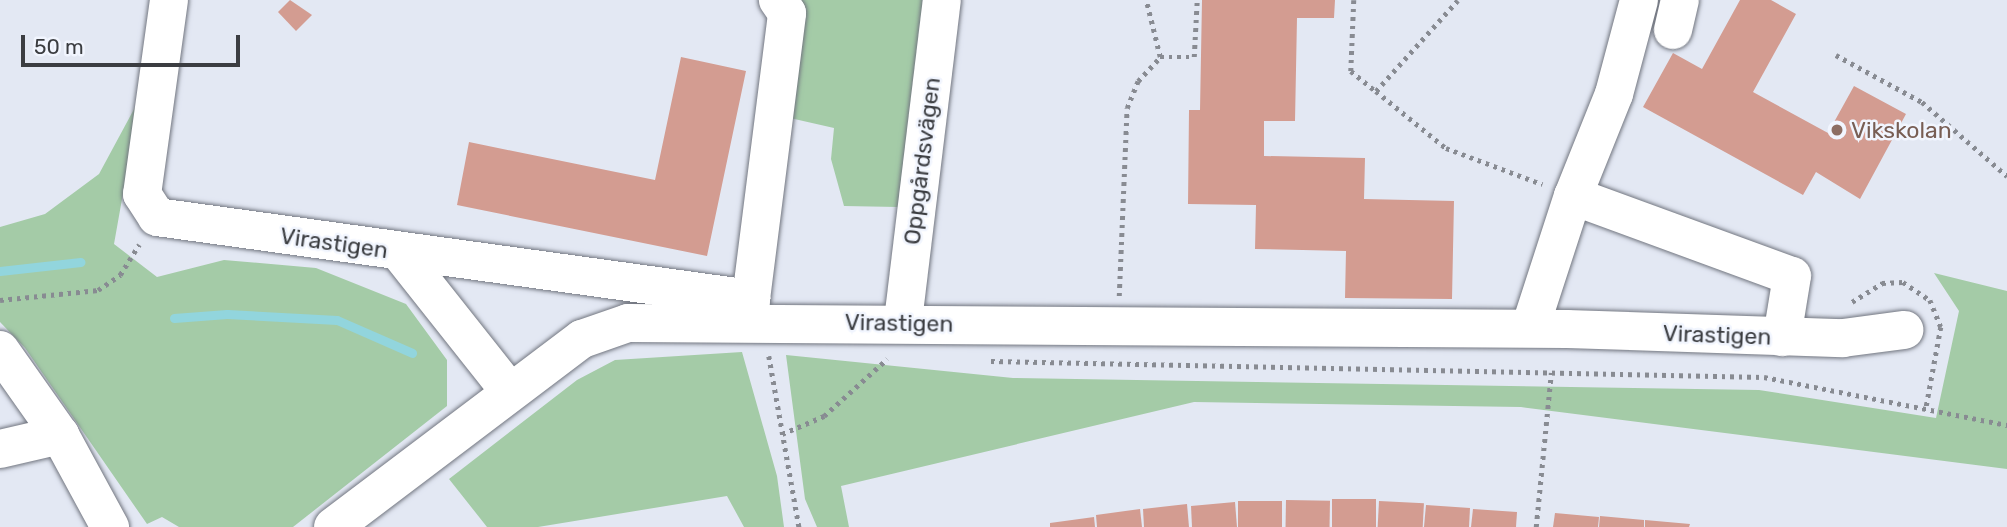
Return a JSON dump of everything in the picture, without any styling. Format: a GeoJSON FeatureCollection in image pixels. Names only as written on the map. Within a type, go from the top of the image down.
{"type":"FeatureCollection","features":[{"type":"Feature","properties":{"kind":"street"},"geometry":{"type":"LineString","coordinates":[[157,217],[142,194],[169,0]]}},
{"type":"Feature","properties":{"kind":"street"},"geometry":{"type":"LineString","coordinates":[[761,322],[788,13],[778,0]]}},
{"type":"Feature","properties":{"kind":"street","name":"Oppgårdsvägen"},"geometry":{"type":"LineString","coordinates":[[897,338],[942,0]]}},
{"type":"Feature","properties":{"kind":"street"},"geometry":{"type":"LineString","coordinates":[[1530,328],[1573,196],[1614,94],[1639,0]]}},
{"type":"Feature","properties":{"kind":"street"},"geometry":{"type":"LineString","coordinates":[[1573,196],[1792,276],[1782,337]]}},
{"type":"Feature","properties":{"kind":"street","name":"Virastigen"},"geometry":{"type":"LineString","coordinates":[[157,217],[401,253],[761,322],[897,338],[1530,328],[1843,338],[1904,330]]}},
{"type":"Feature","properties":{"kind":"street"},"geometry":{"type":"LineString","coordinates":[[401,253],[510,391]]}},
{"type":"Feature","properties":{"kind":"street","name":"Virastigen"},"geometry":{"type":"LineString","coordinates":[[333,527],[582,339],[628,323],[761,322]]}},
{"type":"Feature","properties":{"kind":"street"},"geometry":{"type":"LineString","coordinates":[[0,350],[60,435],[110,527]]}},
{"type":"Feature","properties":{"kind":"street"},"geometry":{"type":"LineString","coordinates":[[0,449],[60,435]]}},
{"type":"Feature","properties":{"kind":"path"},"geometry":{"type":"LineString","coordinates":[[1146,0],[1160,57]]}},
{"type":"Feature","properties":{"kind":"path"},"geometry":{"type":"LineString","coordinates":[[1119,296],[1127,108],[1138,81],[1160,57],[1194,57],[1197,0]]}},
{"type":"Feature","properties":{"kind":"path"},"geometry":{"type":"LineString","coordinates":[[1354,0],[1351,71],[1446,148],[1573,196]]}},
{"type":"Feature","properties":{"kind":"path"},"geometry":{"type":"LineString","coordinates":[[1376,91],[1458,0]]}},
{"type":"Feature","properties":{"kind":"path"},"geometry":{"type":"LineString","coordinates":[[1836,55],[1922,102],[2007,176]]}},
{"type":"Feature","properties":{"kind":"path"},"geometry":{"type":"LineString","coordinates":[[0,300],[98,290],[120,275],[157,217]]}},
{"type":"Feature","properties":{"kind":"path"},"geometry":{"type":"LineString","coordinates":[[1841,311],[1882,283],[1903,282],[1930,300],[1941,327],[1926,409]]}},
{"type":"Feature","properties":{"kind":"path"},"geometry":{"type":"LineString","coordinates":[[1109,296],[1132,297]]}},
{"type":"Feature","properties":{"kind":"path"},"geometry":{"type":"LineString","coordinates":[[761,322],[799,527]]}},
{"type":"Feature","properties":{"kind":"path"},"geometry":{"type":"LineString","coordinates":[[782,434],[824,416],[897,338]]}},
{"type":"Feature","properties":{"kind":"path"},"geometry":{"type":"LineString","coordinates":[[988,361],[1764,377],[2007,425]]}},
{"type":"Feature","properties":{"kind":"path"},"geometry":{"type":"LineString","coordinates":[[1536,527],[1551,373]]}},
{"type":"Feature","properties":{"kind":"green space"},"geometry":{"type":"Polygon","coordinates":[[[799,0],[929,0],[898,207],[844,206],[831,159],[834,128],[790,118],[799,0]]]}},
{"type":"Feature","properties":{"kind":"green space"},"geometry":{"type":"Polygon","coordinates":[[[140,98],[114,244],[157,277],[224,260],[316,268],[406,304],[447,360],[447,406],[293,527],[179,527],[162,517],[147,524],[25,348],[0,322],[0,227],[45,214],[99,174],[140,98]]]}},
{"type":"Feature","properties":{"kind":"green space"},"geometry":{"type":"Polygon","coordinates":[[[1934,273],[2007,291],[2007,469],[1521,407],[1194,402],[841,486],[849,527],[817,527],[805,499],[786,355],[1013,378],[1759,390],[1936,418],[1959,311],[1934,273]]]}},
{"type":"Feature","properties":{"kind":"green space"},"geometry":{"type":"Polygon","coordinates":[[[742,352],[777,476],[784,527],[744,527],[727,496],[538,527],[487,527],[449,479],[577,380],[615,360],[742,352]]]}},
{"type":"Feature","properties":{"kind":"building"},"geometry":{"type":"Polygon","coordinates":[[[290,0],[312,15],[296,31],[278,12],[290,0]]]}},
{"type":"Feature","properties":{"kind":"building"},"geometry":{"type":"Polygon","coordinates":[[[1202,0],[1335,0],[1334,18],[1297,18],[1295,121],[1264,121],[1264,156],[1365,158],[1364,199],[1454,201],[1452,299],[1345,298],[1346,251],[1255,249],[1256,205],[1188,204],[1189,110],[1200,110],[1202,0]]]}},
{"type":"Feature","properties":{"kind":"building"},"geometry":{"type":"Polygon","coordinates":[[[1740,0],[1771,0],[1796,14],[1753,92],[1828,133],[1854,86],[1906,114],[1860,199],[1816,172],[1803,195],[1643,107],[1673,53],[1702,69],[1740,0]]]}},
{"type":"Feature","properties":{"kind":"building"},"geometry":{"type":"Polygon","coordinates":[[[681,57],[746,71],[707,256],[457,205],[469,142],[655,180],[681,57]]]}},
{"type":"Feature","properties":{"kind":"building"},"geometry":{"type":"Polygon","coordinates":[[[1332,499],[1376,499],[1376,527],[1332,527],[1332,499]]]}},
{"type":"Feature","properties":{"kind":"building"},"geometry":{"type":"Polygon","coordinates":[[[1286,500],[1330,501],[1330,527],[1286,527],[1286,500]]]}},
{"type":"Feature","properties":{"kind":"building"},"geometry":{"type":"Polygon","coordinates":[[[1238,501],[1282,501],[1282,527],[1238,527],[1238,501]]]}},
{"type":"Feature","properties":{"kind":"building"},"geometry":{"type":"Polygon","coordinates":[[[1379,501],[1424,503],[1423,527],[1378,527],[1379,501]]]}},
{"type":"Feature","properties":{"kind":"building"},"geometry":{"type":"Polygon","coordinates":[[[1235,502],[1237,527],[1192,527],[1191,506],[1235,502]]]}},
{"type":"Feature","properties":{"kind":"building"},"geometry":{"type":"Polygon","coordinates":[[[1187,504],[1189,527],[1144,527],[1143,509],[1187,504]]]}},
{"type":"Feature","properties":{"kind":"building"},"geometry":{"type":"Polygon","coordinates":[[[1426,505],[1470,508],[1469,527],[1424,527],[1426,505]]]}},
{"type":"Feature","properties":{"kind":"building"},"geometry":{"type":"Polygon","coordinates":[[[1140,509],[1142,527],[1097,527],[1096,515],[1140,509]]]}},
{"type":"Feature","properties":{"kind":"building"},"geometry":{"type":"Polygon","coordinates":[[[1473,509],[1517,512],[1516,527],[1471,527],[1473,509]]]}},
{"type":"Feature","properties":{"kind":"building"},"geometry":{"type":"Polygon","coordinates":[[[1555,513],[1599,517],[1598,527],[1553,527],[1555,513]]]}},
{"type":"Feature","properties":{"kind":"building"},"geometry":{"type":"Polygon","coordinates":[[[1600,516],[1644,520],[1644,527],[1599,527],[1600,516]]]}},
{"type":"Feature","properties":{"kind":"building"},"geometry":{"type":"Polygon","coordinates":[[[1094,517],[1095,527],[1050,527],[1050,523],[1094,517]]]}},
{"type":"Feature","properties":{"kind":"building"},"geometry":{"type":"Polygon","coordinates":[[[1645,520],[1690,524],[1689,527],[1645,527],[1645,520]]]}},
{"type":"Feature","properties":{"kind":"waterway"},"geometry":{"type":"LineString","coordinates":[[0,271],[80,262]]}},
{"type":"Feature","properties":{"kind":"waterway"},"geometry":{"type":"LineString","coordinates":[[174,318],[227,314],[337,320],[412,353]]}},
{"type":"Feature","properties":{"kind":"place","name":"Vikskolan"},"geometry":{"type":"Point","coordinates":[1837,130]}}]}
